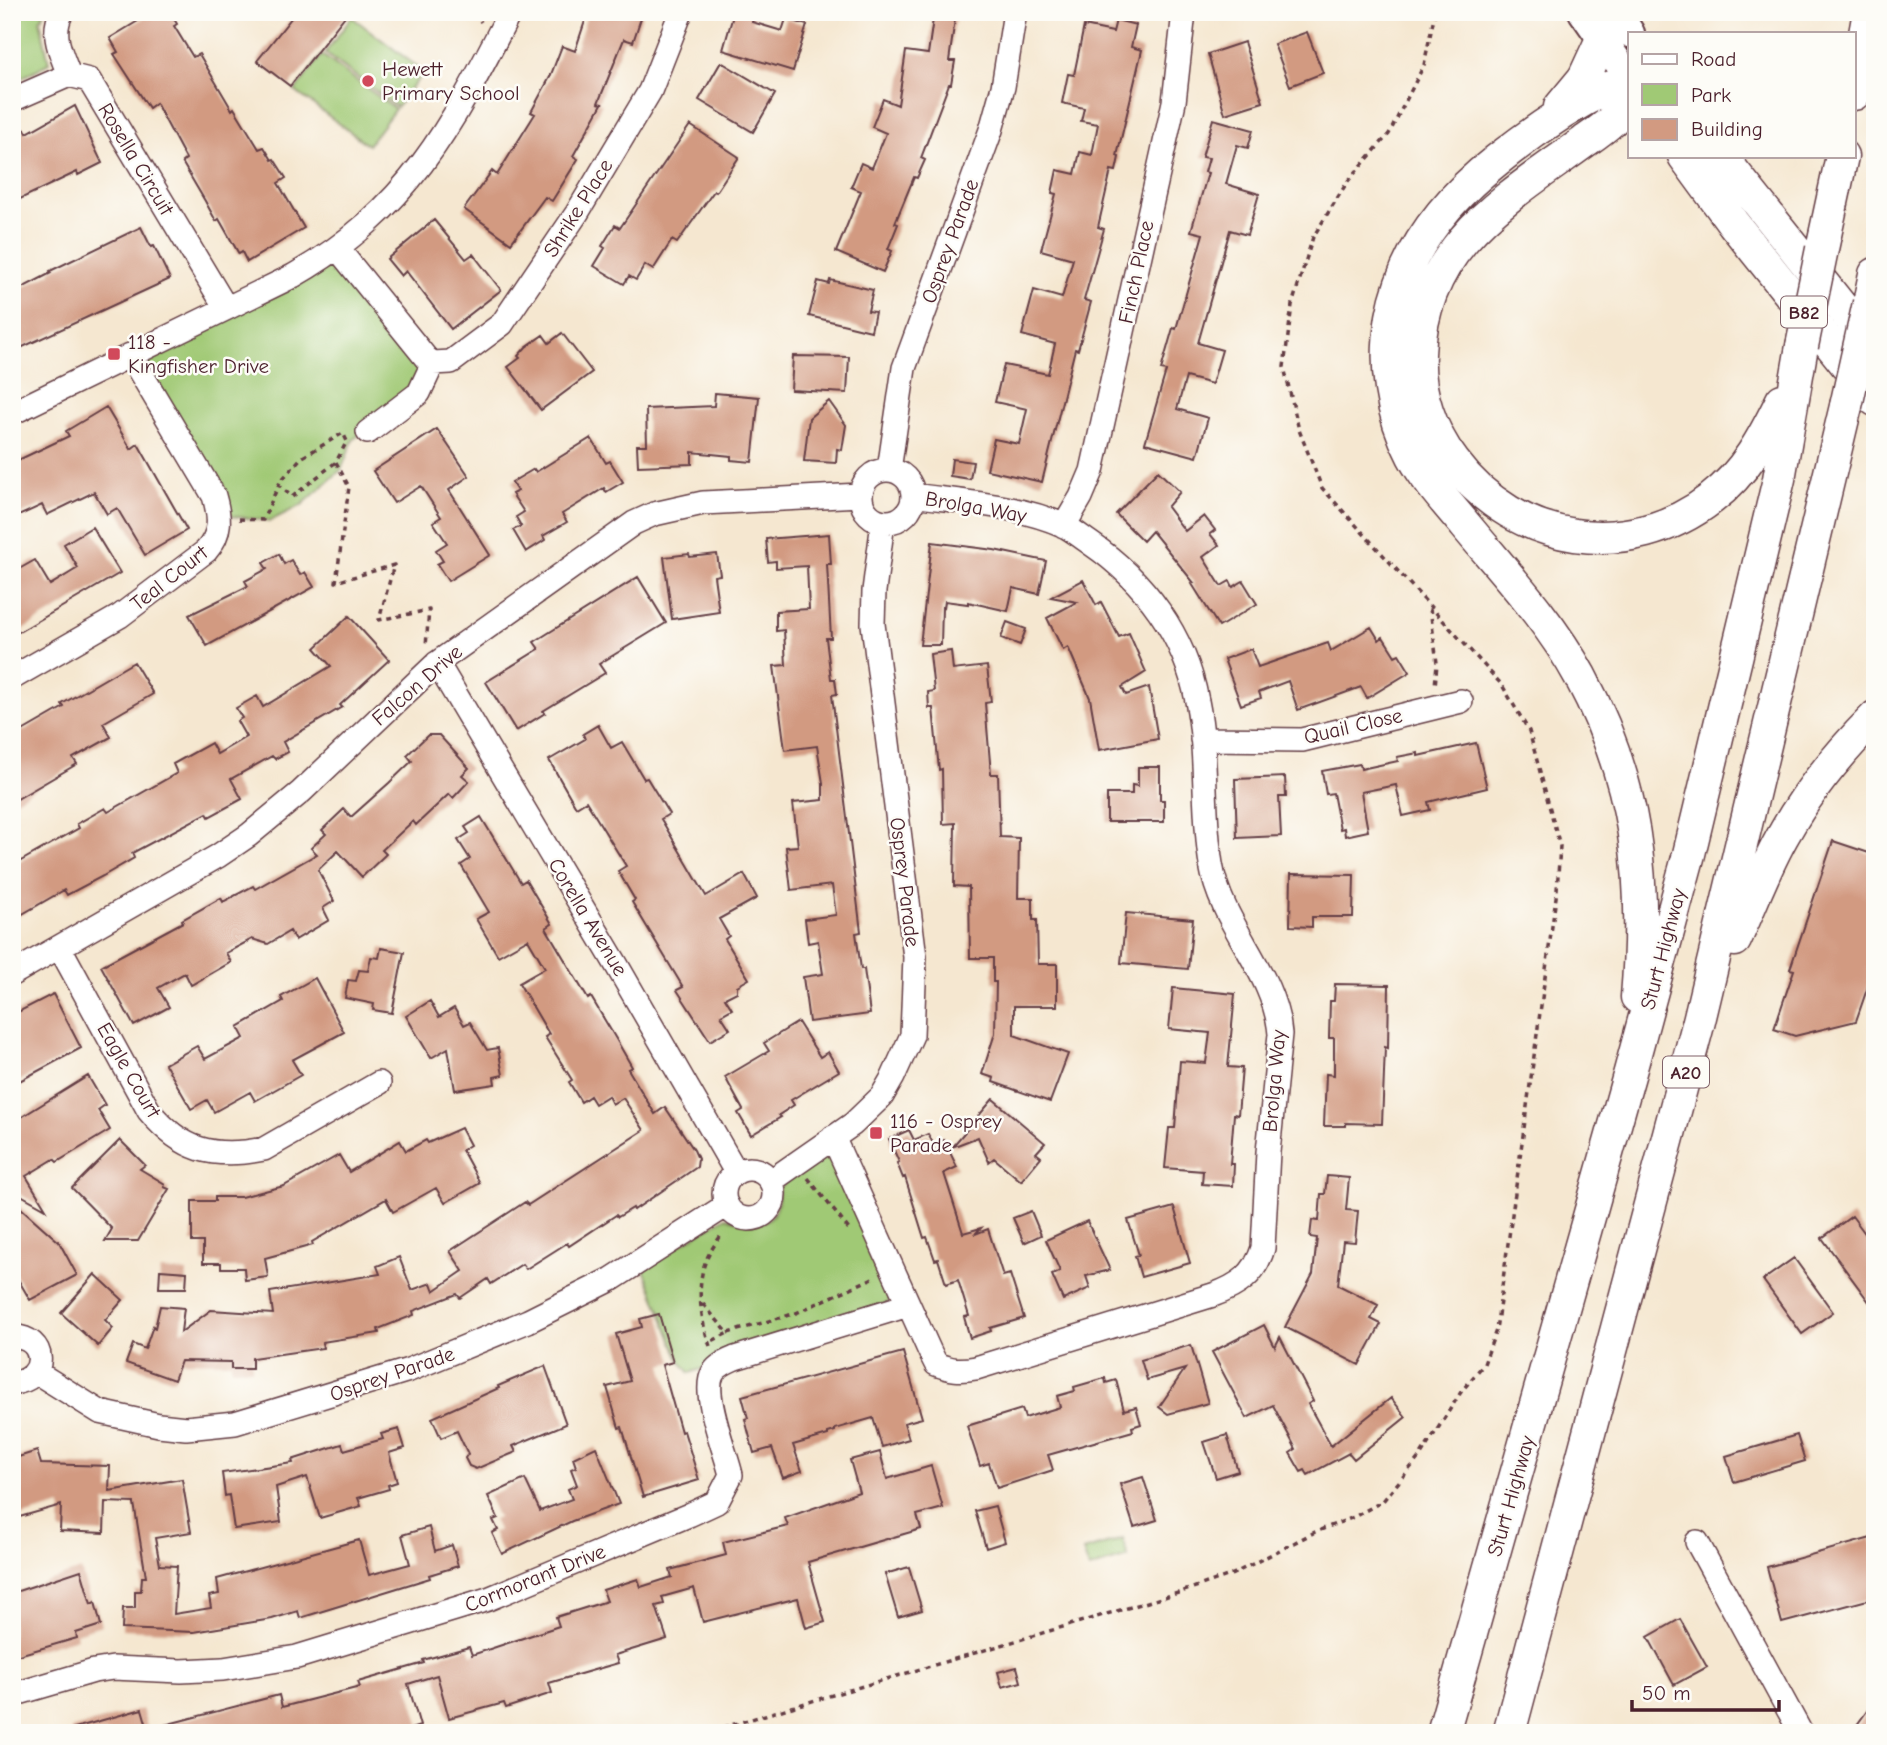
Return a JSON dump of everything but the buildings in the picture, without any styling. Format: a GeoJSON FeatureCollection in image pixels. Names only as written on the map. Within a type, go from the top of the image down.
{"type":"FeatureCollection","features":[{"type":"Feature","properties":{"kind":"highway"},"geometry":{"type":"LineString","coordinates":[[1856,84],[1870,12]]}},
{"type":"Feature","properties":{"kind":"highway"},"geometry":{"type":"LineString","coordinates":[[1534,133],[1573,93],[1616,28]]}},
{"type":"Feature","properties":{"kind":"highway"},"geometry":{"type":"LineString","coordinates":[[1628,82],[1600,92],[1534,133],[1472,180],[1442,213],[1422,240],[1401,282],[1394,306],[1388,353],[1396,415],[1413,456],[1441,496],[1550,629],[1580,676],[1615,755],[1634,827],[1642,905],[1630,1072]]}},
{"type":"Feature","properties":{"kind":"highway"},"geometry":{"type":"LineString","coordinates":[[1628,101],[1616,130],[1497,206],[1469,231],[1439,273],[1430,294],[1418,355],[1424,397],[1437,436],[1464,475],[1480,492],[1510,514],[1557,532],[1602,538],[1647,531],[1672,523],[1713,498],[1733,480],[1751,457],[1783,397],[1802,346]]}},
{"type":"Feature","properties":{"kind":"highway"},"geometry":{"type":"LineString","coordinates":[[1671,158],[1732,223]]}},
{"type":"Feature","properties":{"kind":"highway","name":"B82"},"geometry":{"type":"LineString","coordinates":[[1686,158],[1861,403]]}},
{"type":"Feature","properties":{"kind":"highway","name":"B82"},"geometry":{"type":"LineString","coordinates":[[1723,158],[1875,349]]}},
{"type":"Feature","properties":{"kind":"highway","name":"Sturt Highway"},"geometry":{"type":"LineString","coordinates":[[1443,1733],[1689,854],[1779,479],[1802,346],[1842,158]]}},
{"type":"Feature","properties":{"kind":"highway","name":"A20"},"geometry":{"type":"LineString","coordinates":[[1509,1733],[1861,403],[1872,289]]}},
{"type":"Feature","properties":{"kind":"highway"},"geometry":{"type":"LineString","coordinates":[[1699,1021],[1757,888],[1785,832],[1819,780],[1875,718]]}},
{"type":"Feature","properties":{"kind":"main road"},"geometry":{"type":"LineString","coordinates":[[1583,12],[1616,28],[1628,73]]}},
{"type":"Feature","properties":{"kind":"street"},"geometry":{"type":"LineString","coordinates":[[12,100],[69,75],[57,42],[55,24],[62,12]]}},
{"type":"Feature","properties":{"kind":"street"},"geometry":{"type":"LineString","coordinates":[[12,413],[293,276],[338,248],[366,226],[410,182],[463,104],[510,12]]}},
{"type":"Feature","properties":{"kind":"street","name":"Shrike Place"},"geometry":{"type":"LineString","coordinates":[[433,363],[446,364],[456,360],[502,324],[577,213],[650,91],[681,12]]}},
{"type":"Feature","properties":{"kind":"street","name":"Osprey Parade"},"geometry":{"type":"LineString","coordinates":[[889,470],[904,369],[991,130],[1003,87],[1015,12]]}},
{"type":"Feature","properties":{"kind":"street","name":"Finch Place"},"geometry":{"type":"LineString","coordinates":[[1064,526],[1081,497],[1095,458],[1174,102],[1184,12]]}},
{"type":"Feature","properties":{"kind":"street","name":"Rosella Circuit"},"geometry":{"type":"LineString","coordinates":[[69,75],[89,80],[226,308]]}},
{"type":"Feature","properties":{"kind":"street"},"geometry":{"type":"LineString","coordinates":[[338,248],[414,344],[433,363],[419,393],[368,432]]}},
{"type":"Feature","properties":{"kind":"street","name":"Teal Court"},"geometry":{"type":"LineString","coordinates":[[12,678],[120,616],[206,551],[214,542],[219,527],[219,513],[214,496],[130,355]]}},
{"type":"Feature","properties":{"kind":"street"},"geometry":{"type":"LineString","coordinates":[[889,470],[901,474],[910,483],[913,495],[909,510],[898,520],[883,522],[871,517],[863,508],[860,495],[864,482],[875,472],[889,470]]}},
{"type":"Feature","properties":{"kind":"street","name":"Falcon Drive"},"geometry":{"type":"LineString","coordinates":[[12,974],[218,856],[249,835],[301,792],[431,655],[634,523],[654,514],[703,503],[860,495]]}},
{"type":"Feature","properties":{"kind":"street","name":"Brolga Way"},"geometry":{"type":"LineString","coordinates":[[833,1138],[936,1364],[952,1370],[962,1371],[1238,1286],[1260,1258],[1279,1021],[1271,994],[1229,915],[1211,866],[1197,700],[1184,656],[1168,622],[1148,595],[1112,558],[1064,526],[1009,509],[913,495]]}},
{"type":"Feature","properties":{"kind":"street","name":"Osprey Parade"},"geometry":{"type":"LineString","coordinates":[[771,1181],[853,1124],[882,1096],[912,1035],[915,957],[873,624],[874,591],[883,522]]}},
{"type":"Feature","properties":{"kind":"street","name":"Corella Avenue"},"geometry":{"type":"LineString","coordinates":[[431,655],[609,952],[736,1172]]}},
{"type":"Feature","properties":{"kind":"street","name":"Quail Close"},"geometry":{"type":"LineString","coordinates":[[1202,739],[1302,740],[1461,701]]}},
{"type":"Feature","properties":{"kind":"street","name":"Eagle Court"},"geometry":{"type":"LineString","coordinates":[[60,948],[149,1111],[164,1128],[200,1150],[222,1154],[264,1149],[379,1083]]}},
{"type":"Feature","properties":{"kind":"street"},"geometry":{"type":"LineString","coordinates":[[759,1171],[771,1181],[773,1200],[761,1215],[742,1217],[733,1213],[727,1205],[725,1187],[736,1172],[759,1171]]}},
{"type":"Feature","properties":{"kind":"street","name":"Osprey Parade"},"geometry":{"type":"LineString","coordinates":[[36,1372],[100,1412],[186,1428],[235,1423],[409,1370],[528,1321],[612,1279],[727,1205]]}},
{"type":"Feature","properties":{"kind":"street","name":"Cormorant Drive"},"geometry":{"type":"LineString","coordinates":[[12,1695],[113,1668],[181,1671],[223,1669],[297,1657],[488,1599],[689,1515],[717,1502],[731,1475],[709,1397],[709,1382],[718,1367],[735,1358],[908,1305]]}},
{"type":"Feature","properties":{"kind":"street"},"geometry":{"type":"LineString","coordinates":[[12,1337],[22,1337],[37,1348],[39,1366],[29,1380],[12,1382]]}},
{"type":"Feature","properties":{"kind":"street"},"geometry":{"type":"LineString","coordinates":[[1697,1542],[1801,1733]]}},
{"type":"Feature","properties":{"kind":"path"},"geometry":{"type":"LineString","coordinates":[[475,12],[485,27]]}},
{"type":"Feature","properties":{"kind":"path"},"geometry":{"type":"LineString","coordinates":[[704,1733],[1178,1593],[1233,1574],[1315,1532],[1354,1517],[1383,1501],[1396,1488],[1421,1455],[1461,1392],[1484,1364],[1496,1330],[1555,903],[1560,846],[1529,731],[1502,685],[1322,488],[1299,430],[1284,367],[1292,305],[1313,237],[1348,181],[1389,134],[1424,65],[1435,12]]}},
{"type":"Feature","properties":{"kind":"path"},"geometry":{"type":"LineString","coordinates":[[237,519],[263,520],[279,485],[301,458],[343,433],[347,441],[336,462],[292,497],[279,485]]}},
{"type":"Feature","properties":{"kind":"path"},"geometry":{"type":"LineString","coordinates":[[336,462],[349,487],[336,582],[394,565],[379,620],[429,610],[431,655]]}},
{"type":"Feature","properties":{"kind":"path"},"geometry":{"type":"LineString","coordinates":[[1430,606],[1437,663],[1436,707]]}},
{"type":"Feature","properties":{"kind":"path"},"geometry":{"type":"LineString","coordinates":[[807,1176],[843,1224],[860,1240]]}},
{"type":"Feature","properties":{"kind":"path"},"geometry":{"type":"LineString","coordinates":[[714,1355],[709,1343],[702,1303],[705,1264],[724,1230]]}},
{"type":"Feature","properties":{"kind":"path"},"geometry":{"type":"LineString","coordinates":[[709,1343],[728,1333],[820,1304],[881,1274]]}},
{"type":"Feature","properties":{"kind":"path"},"geometry":{"type":"LineString","coordinates":[[702,1303],[728,1333]]}},
{"type":"Feature","properties":{"kind":"green space"},"geometry":{"type":"Polygon","coordinates":[[[12,12],[45,12],[40,20],[49,63],[12,83],[12,12]]]}},
{"type":"Feature","properties":{"kind":"green space"},"geometry":{"type":"Polygon","coordinates":[[[352,17],[424,72],[397,107],[325,53],[352,17]]]}},
{"type":"Feature","properties":{"kind":"green space"},"geometry":{"type":"Polygon","coordinates":[[[322,55],[395,109],[368,145],[295,91],[322,55]]]}},
{"type":"Feature","properties":{"kind":"green space"},"geometry":{"type":"Polygon","coordinates":[[[336,262],[426,366],[420,380],[353,440],[341,470],[302,505],[270,521],[231,516],[143,357],[336,262]]]}},
{"type":"Feature","properties":{"kind":"green space"},"geometry":{"type":"Polygon","coordinates":[[[829,1155],[895,1296],[886,1304],[690,1373],[680,1360],[643,1267],[726,1217],[753,1224],[766,1220],[777,1207],[779,1187],[817,1156],[829,1155]]]}},
{"type":"Feature","properties":{"kind":"green space"},"geometry":{"type":"Polygon","coordinates":[[[1123,1539],[1128,1557],[1089,1569],[1083,1551],[1123,1539]]]}},
{"type":"Feature","properties":{"kind":"place","name":"Hewett Primary School"},"geometry":{"type":"Point","coordinates":[368,81]}},
{"type":"Feature","properties":{"kind":"place","name":"118 - Kingfisher Drive"},"geometry":{"type":"Point","coordinates":[114,354]}},
{"type":"Feature","properties":{"kind":"place","name":"116 - Osprey Parade"},"geometry":{"type":"Point","coordinates":[876,1133]}}]}
